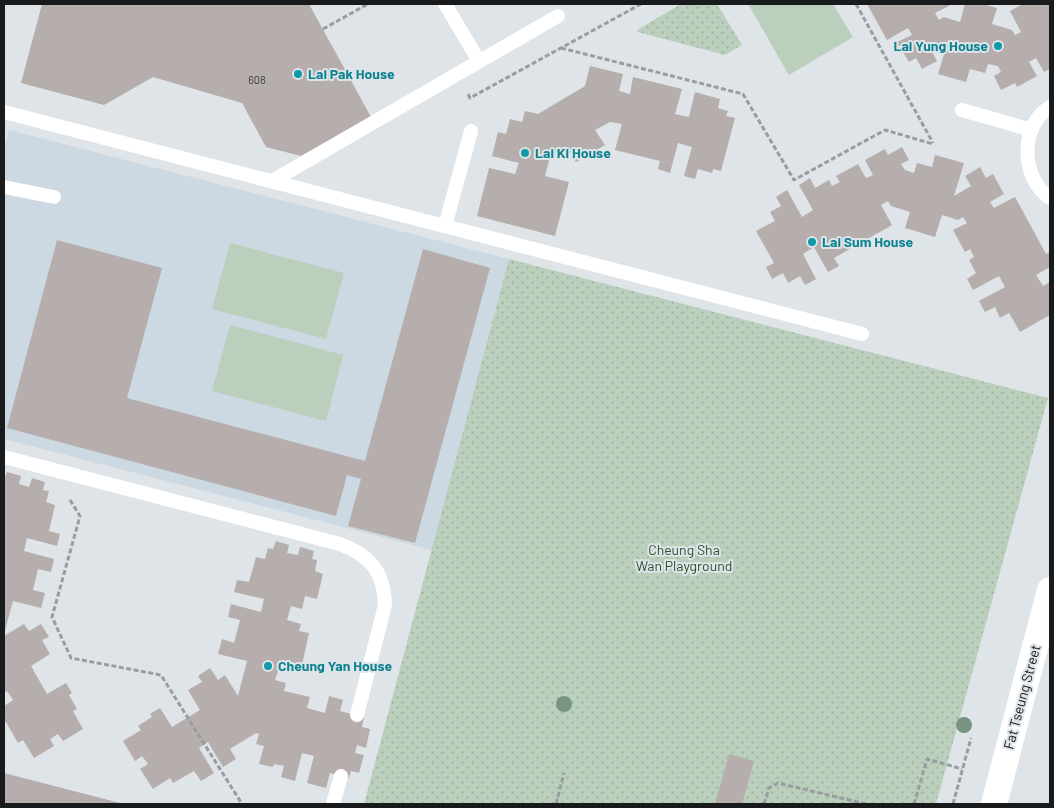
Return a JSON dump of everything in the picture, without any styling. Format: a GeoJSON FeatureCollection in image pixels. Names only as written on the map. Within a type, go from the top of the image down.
{"type":"FeatureCollection","features":[{"type":"Feature","properties":{"kind":"street","name":"Fat Tseung Street"},"geometry":{"type":"LineString","coordinates":[[994,804],[1050,590]]}},
{"type":"Feature","properties":{"kind":"lane"},"geometry":{"type":"LineString","coordinates":[[445,4],[479,61]]}},
{"type":"Feature","properties":{"kind":"lane"},"geometry":{"type":"LineString","coordinates":[[272,181],[558,16]]}},
{"type":"Feature","properties":{"kind":"lane"},"geometry":{"type":"LineString","coordinates":[[1050,108],[1038,119],[1028,144],[1031,172],[1037,185],[1050,198]]}},
{"type":"Feature","properties":{"kind":"lane"},"geometry":{"type":"LineString","coordinates":[[962,110],[1032,130]]}},
{"type":"Feature","properties":{"kind":"lane"},"geometry":{"type":"LineString","coordinates":[[4,112],[862,334]]}},
{"type":"Feature","properties":{"kind":"lane"},"geometry":{"type":"LineString","coordinates":[[445,226],[471,131]]}},
{"type":"Feature","properties":{"kind":"lane"},"geometry":{"type":"LineString","coordinates":[[4,187],[54,197]]}},
{"type":"Feature","properties":{"kind":"lane"},"geometry":{"type":"LineString","coordinates":[[4,457],[340,544],[353,549],[365,557],[375,567],[382,579],[385,605],[357,715]]}},
{"type":"Feature","properties":{"kind":"lane"},"geometry":{"type":"LineString","coordinates":[[333,804],[340,776]]}},
{"type":"Feature","properties":{"kind":"path"},"geometry":{"type":"LineString","coordinates":[[323,29],[368,4]]}},
{"type":"Feature","properties":{"kind":"path"},"geometry":{"type":"LineString","coordinates":[[560,48],[743,94],[794,180],[885,130],[933,144],[856,4]]}},
{"type":"Feature","properties":{"kind":"path"},"geometry":{"type":"LineString","coordinates":[[69,498],[80,516],[52,617],[71,658],[161,675],[242,804]]}},
{"type":"Feature","properties":{"kind":"path"},"geometry":{"type":"LineString","coordinates":[[953,804],[971,738]]}},
{"type":"Feature","properties":{"kind":"path"},"geometry":{"type":"LineString","coordinates":[[914,804],[927,759],[962,769]]}},
{"type":"Feature","properties":{"kind":"path"},"geometry":{"type":"LineString","coordinates":[[556,804],[564,773]]}},
{"type":"Feature","properties":{"kind":"path"},"geometry":{"type":"LineString","coordinates":[[764,804],[769,788],[778,783],[866,804]]}},
{"type":"Feature","properties":{"kind":"shaded area"},"geometry":{"type":"Polygon","coordinates":[[[9,130],[509,259],[432,550],[4,439],[4,150],[9,130]]]}},
{"type":"Feature","properties":{"kind":"green space"},"geometry":{"type":"Polygon","coordinates":[[[681,4],[717,4],[742,45],[725,55],[638,32],[637,30],[681,4]]]}},
{"type":"Feature","properties":{"kind":"green space"},"geometry":{"type":"Polygon","coordinates":[[[748,4],[833,4],[853,37],[789,75],[748,4]]]}},
{"type":"Feature","properties":{"kind":"green space"},"geometry":{"type":"Polygon","coordinates":[[[230,243],[344,273],[326,339],[212,309],[230,243]]]}},
{"type":"Feature","properties":{"kind":"green space","name":"Cheung Sha Wan Playground"},"geometry":{"type":"Polygon","coordinates":[[[509,259],[1048,398],[936,804],[364,804],[509,259]]]}},
{"type":"Feature","properties":{"kind":"green space"},"geometry":{"type":"Polygon","coordinates":[[[230,325],[343,355],[326,421],[212,391],[230,325]]]}},
{"type":"Feature","properties":{"kind":"building"},"geometry":{"type":"Polygon","coordinates":[[[42,4],[309,4],[371,117],[301,156],[266,147],[242,103],[153,77],[104,105],[21,83],[42,4]]]}},
{"type":"Feature","properties":{"kind":"building","name":"Lai Yung House"},"geometry":{"type":"Polygon","coordinates":[[[867,4],[948,4],[949,6],[935,13],[939,20],[944,17],[960,22],[965,4],[983,4],[997,8],[992,24],[1012,30],[1015,35],[1021,32],[1010,11],[1023,4],[1050,4],[1050,69],[1044,72],[1036,58],[1029,62],[1037,76],[1017,87],[1015,83],[1001,90],[994,76],[1001,72],[998,66],[988,64],[985,73],[970,69],[966,82],[938,74],[948,41],[931,50],[937,61],[922,69],[916,58],[909,62],[897,42],[912,35],[908,28],[887,40],[867,4]]]}},
{"type":"Feature","properties":{"kind":"building","name":"Lai Ki House"},"geometry":{"type":"Polygon","coordinates":[[[590,66],[623,74],[619,91],[630,94],[633,77],[682,89],[675,114],[689,117],[695,92],[720,99],[718,108],[728,111],[726,116],[735,118],[721,171],[713,169],[712,173],[698,169],[695,179],[684,176],[692,147],[678,143],[670,173],[658,169],[660,161],[615,150],[622,124],[610,122],[595,130],[605,145],[576,162],[567,147],[550,157],[545,176],[569,182],[555,236],[477,216],[489,168],[515,174],[519,163],[492,156],[498,132],[506,134],[510,119],[522,122],[525,111],[538,114],[585,86],[590,66]]]}},
{"type":"Feature","properties":{"kind":"building","name":"Lai Sum House"},"geometry":{"type":"Polygon","coordinates":[[[902,147],[909,160],[901,164],[905,170],[914,173],[917,163],[932,167],[935,155],[964,163],[954,196],[971,186],[965,176],[980,167],[986,178],[993,174],[1004,194],[990,202],[994,208],[1015,197],[1046,254],[1050,252],[1050,267],[1036,275],[1043,286],[1050,282],[1050,315],[1020,332],[1009,313],[1000,318],[995,307],[985,312],[979,301],[1005,287],[999,276],[973,290],[967,279],[976,273],[969,260],[974,257],[970,249],[965,252],[953,230],[967,223],[963,217],[958,220],[942,215],[935,237],[905,228],[910,212],[891,206],[888,201],[881,205],[892,225],[834,258],[839,266],[828,272],[814,247],[803,254],[816,279],[805,285],[800,276],[788,283],[783,273],[772,279],[766,267],[774,263],[756,231],[775,221],[770,212],[781,206],[776,197],[787,190],[802,217],[813,210],[799,185],[810,178],[815,188],[829,180],[832,186],[840,182],[836,176],[858,164],[866,178],[873,175],[865,160],[885,149],[888,155],[902,147]]]}},
{"type":"Feature","properties":{"kind":"building"},"geometry":{"type":"Polygon","coordinates":[[[57,240],[162,268],[127,398],[365,461],[423,249],[490,268],[415,543],[348,526],[361,479],[347,475],[336,516],[7,428],[57,240]]]}},
{"type":"Feature","properties":{"kind":"building"},"geometry":{"type":"Polygon","coordinates":[[[7,472],[21,476],[19,484],[29,487],[32,478],[45,482],[43,490],[49,491],[46,502],[55,505],[49,531],[60,534],[57,546],[27,538],[24,551],[54,559],[51,572],[38,569],[33,590],[45,593],[41,608],[13,601],[4,634],[4,480],[7,472]]]}},
{"type":"Feature","properties":{"kind":"building","name":"Cheung Yan House"},"geometry":{"type":"Polygon","coordinates":[[[276,541],[289,545],[287,553],[298,555],[300,547],[314,551],[312,559],[317,560],[315,571],[323,574],[317,599],[305,596],[302,609],[291,606],[287,620],[301,624],[299,631],[309,633],[302,665],[291,662],[289,670],[279,668],[275,680],[286,683],[284,691],[310,697],[307,708],[325,713],[329,696],[343,700],[340,711],[364,717],[362,727],[370,729],[366,748],[357,745],[355,753],[364,755],[359,773],[351,771],[349,778],[330,773],[326,788],[307,783],[314,756],[302,753],[295,781],[281,777],[284,766],[274,764],[273,767],[259,764],[264,746],[256,744],[259,734],[256,733],[230,749],[236,759],[223,767],[208,742],[199,748],[214,773],[201,781],[194,771],[173,783],[170,778],[153,789],[140,769],[148,764],[142,756],[135,761],[123,741],[141,730],[138,726],[152,717],[150,714],[160,708],[172,727],[200,710],[188,690],[202,682],[198,676],[210,668],[218,680],[225,675],[238,696],[247,661],[218,654],[222,639],[234,643],[240,620],[228,617],[231,604],[261,612],[264,599],[234,592],[237,580],[249,582],[256,557],[265,559],[268,548],[273,549],[276,541]]]}},
{"type":"Feature","properties":{"kind":"building"},"geometry":{"type":"Polygon","coordinates":[[[24,624],[29,631],[41,624],[49,637],[42,640],[50,654],[31,666],[47,694],[66,683],[72,693],[69,695],[77,709],[73,711],[83,729],[63,741],[58,734],[50,739],[54,746],[34,758],[23,740],[18,743],[6,722],[4,723],[4,706],[13,700],[7,691],[4,693],[4,636],[24,624]]]}},
{"type":"Feature","properties":{"kind":"building"},"geometry":{"type":"Polygon","coordinates":[[[729,754],[754,761],[742,804],[715,804],[729,754]]]}},
{"type":"Feature","properties":{"kind":"building"},"geometry":{"type":"Polygon","coordinates":[[[4,773],[124,804],[4,804],[4,773]]]}},
{"type":"Feature","properties":{"kind":"place","name":"Lai Yung House"},"geometry":{"type":"Point","coordinates":[998,46]}},
{"type":"Feature","properties":{"kind":"place","name":"Lai Pak House"},"geometry":{"type":"Point","coordinates":[298,74]}},
{"type":"Feature","properties":{"kind":"place","name":"Lai Ki House"},"geometry":{"type":"Point","coordinates":[525,153]}},
{"type":"Feature","properties":{"kind":"place","name":"Lai Sum House"},"geometry":{"type":"Point","coordinates":[812,242]}},
{"type":"Feature","properties":{"kind":"place","name":"Cheung Yan House"},"geometry":{"type":"Point","coordinates":[268,666]}}]}
